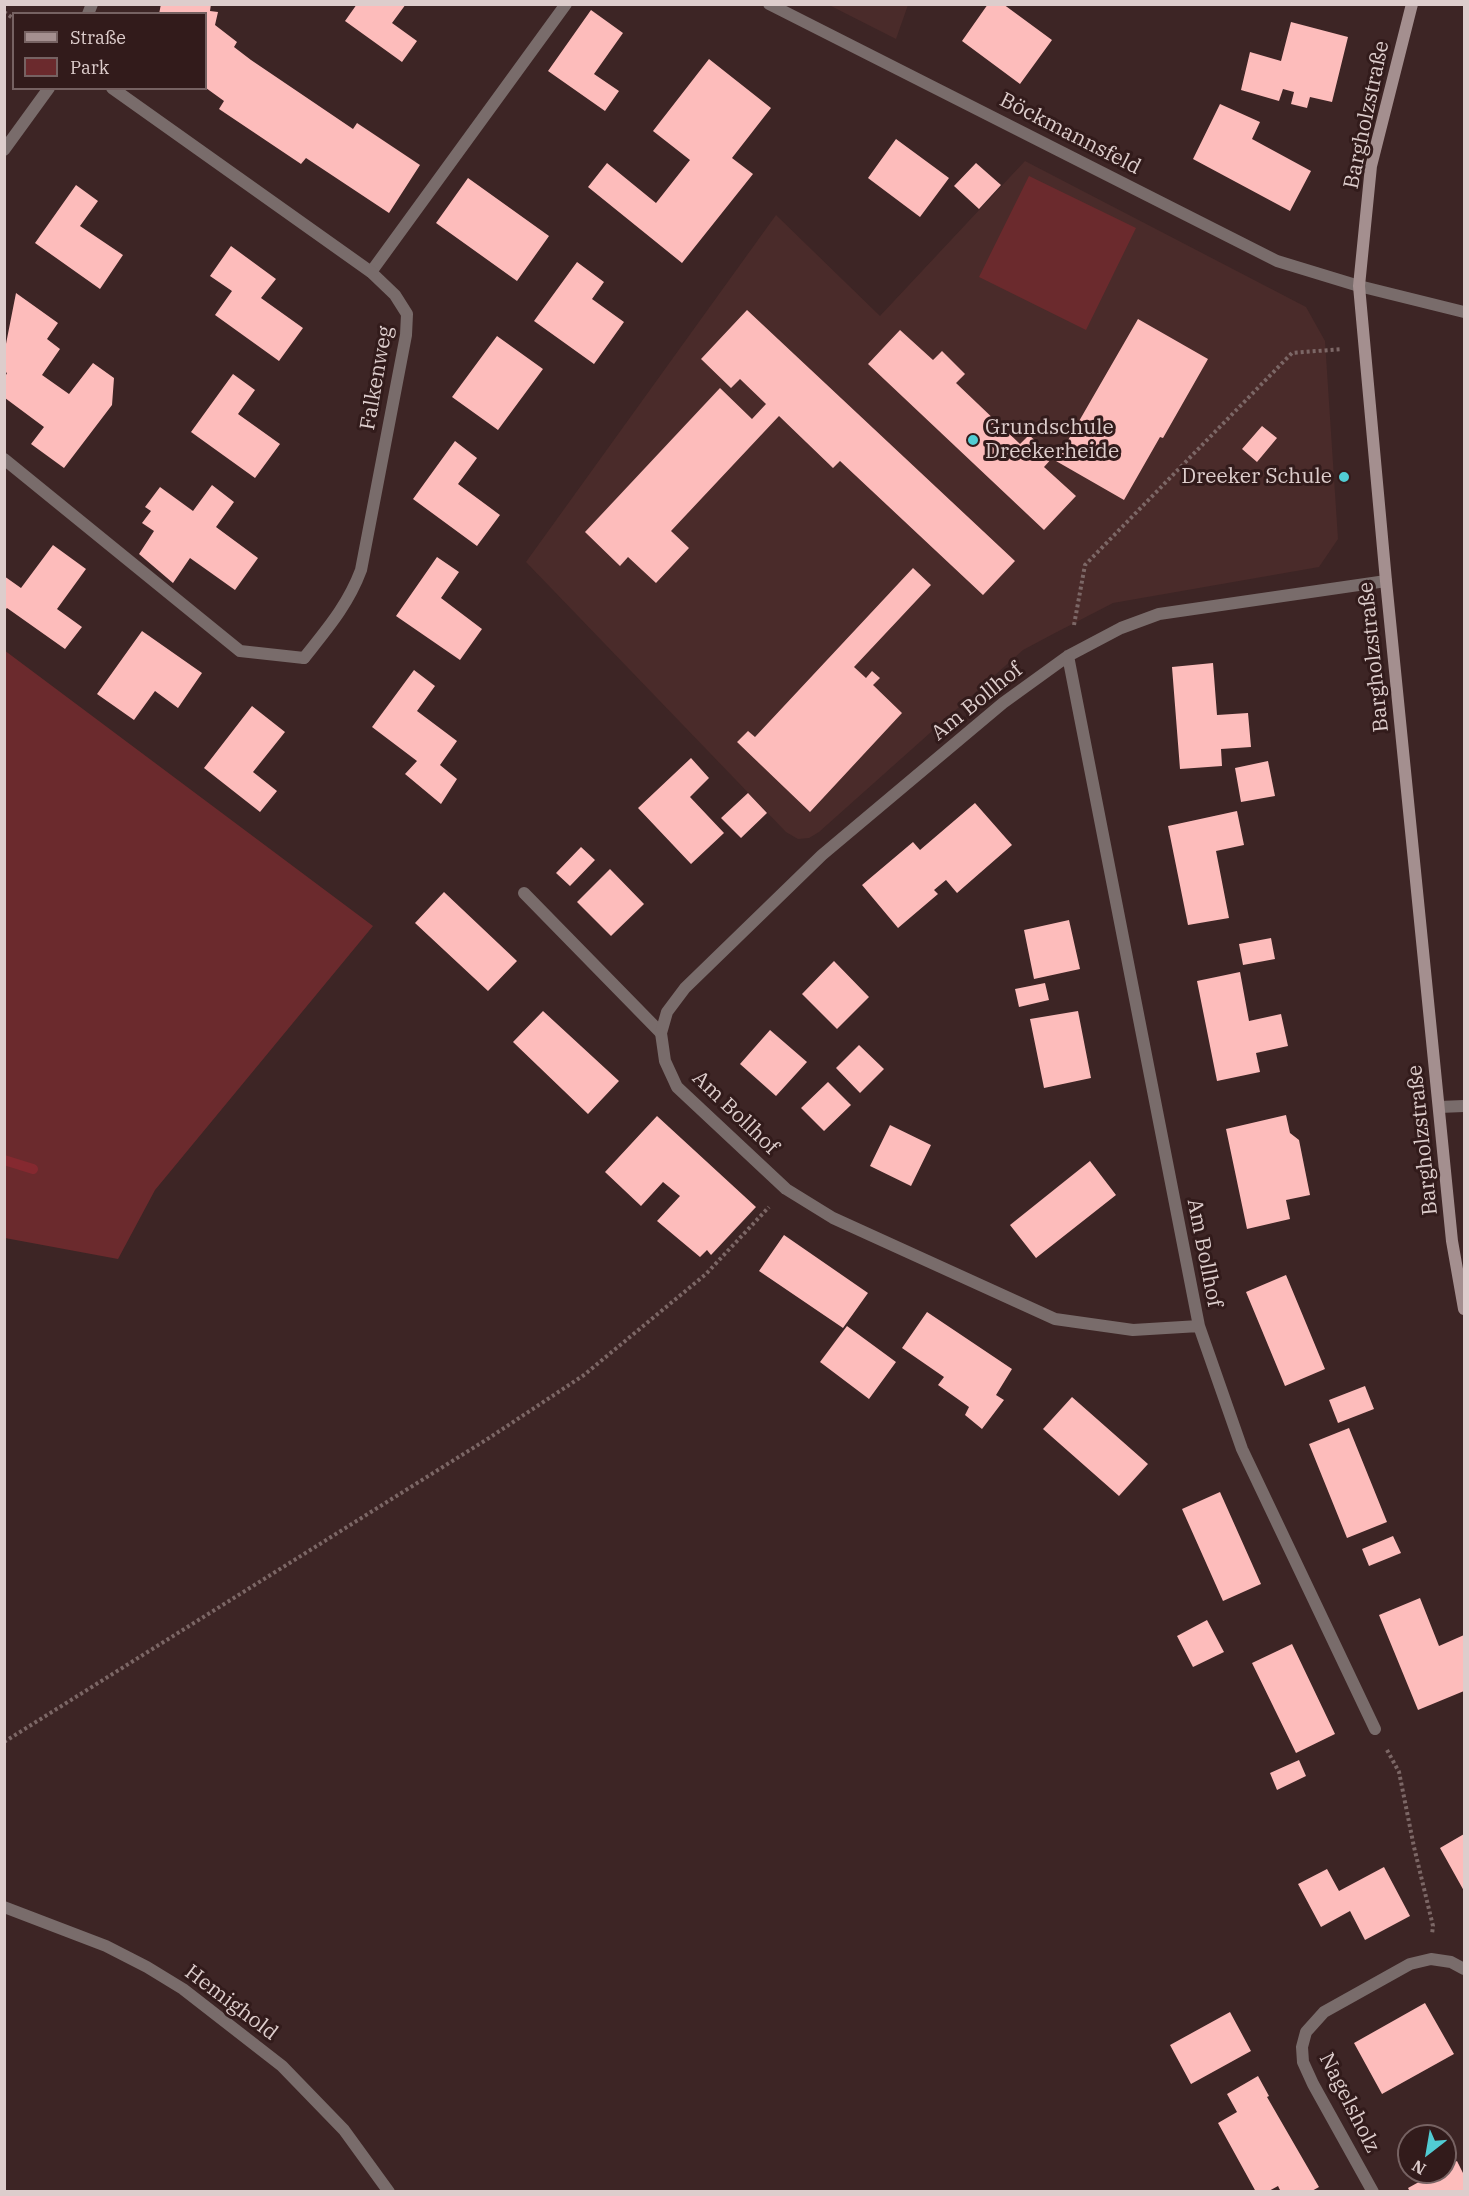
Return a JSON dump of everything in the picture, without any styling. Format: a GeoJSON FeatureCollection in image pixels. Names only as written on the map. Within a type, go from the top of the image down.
{"type":"FeatureCollection","features":[{"type":"Feature","properties":{"kind":"main road","name":"Bargholzstraße"},"geometry":{"type":"LineString","coordinates":[[1412,4],[1371,166],[1359,286],[1452,1241],[1464,1309]]}},
{"type":"Feature","properties":{"kind":"street"},"geometry":{"type":"LineString","coordinates":[[371,272],[566,4]]}},
{"type":"Feature","properties":{"kind":"street","name":"Böckmannsfeld"},"geometry":{"type":"LineString","coordinates":[[769,4],[1277,261],[1359,286],[1464,312]]}},
{"type":"Feature","properties":{"kind":"street"},"geometry":{"type":"LineString","coordinates":[[4,150],[48,90]]}},
{"type":"Feature","properties":{"kind":"street","name":"Falkenweg"},"geometry":{"type":"LineString","coordinates":[[4,459],[240,651],[304,658],[353,592],[361,570],[406,336],[407,314],[395,295],[371,272],[115,90]]}},
{"type":"Feature","properties":{"kind":"street","name":"Am Bollhof"},"geometry":{"type":"LineString","coordinates":[[1199,1326],[1133,1330],[1055,1318],[833,1218],[786,1189],[677,1087],[665,1061],[661,1033],[667,1012],[685,988],[822,855],[1003,703],[1068,656],[1121,628],[1159,614],[1386,581]]}},
{"type":"Feature","properties":{"kind":"street","name":"Am Bollhof"},"geometry":{"type":"LineString","coordinates":[[1068,656],[1199,1326],[1242,1449],[1376,1729]]}},
{"type":"Feature","properties":{"kind":"street"},"geometry":{"type":"LineString","coordinates":[[524,893],[661,1033]]}},
{"type":"Feature","properties":{"kind":"street"},"geometry":{"type":"LineString","coordinates":[[1439,1107],[1464,1106]]}},
{"type":"Feature","properties":{"kind":"street","name":"Hemighold"},"geometry":{"type":"LineString","coordinates":[[4,1907],[106,1946],[147,1966],[183,1989],[282,2066],[344,2130],[389,2192]]}},
{"type":"Feature","properties":{"kind":"street"},"geometry":{"type":"LineString","coordinates":[[1431,1959],[1451,1962],[1464,1969]]}},
{"type":"Feature","properties":{"kind":"street","name":"Nagelsholz"},"geometry":{"type":"LineString","coordinates":[[1373,2192],[1313,2084],[1303,2062],[1302,2047],[1306,2032],[1324,2012],[1410,1964],[1431,1959]]}},
{"type":"Feature","properties":{"kind":"path"},"geometry":{"type":"LineString","coordinates":[[1068,656],[1085,565],[1292,353],[1364,347]]}},
{"type":"Feature","properties":{"kind":"path"},"geometry":{"type":"LineString","coordinates":[[4,1742],[489,1438],[584,1375],[706,1274],[786,1189]]}},
{"type":"Feature","properties":{"kind":"path"},"geometry":{"type":"LineString","coordinates":[[1376,1729],[1399,1772],[1433,1926],[1431,1959]]}},
{"type":"Feature","properties":{"kind":"shaded area"},"geometry":{"type":"Polygon","coordinates":[[[829,5],[908,5],[896,39],[829,5]]]}},
{"type":"Feature","properties":{"kind":"shaded area","name":"Grundschule Dreekerheide"},"geometry":{"type":"Polygon","coordinates":[[[1025,161],[1306,307],[1325,341],[1338,539],[1319,567],[1113,603],[1023,650],[819,832],[809,838],[798,839],[786,832],[526,562],[776,215],[880,316],[1025,161]]]}},
{"type":"Feature","properties":{"kind":"green space"},"geometry":{"type":"Polygon","coordinates":[[[1029,176],[1136,228],[1086,330],[979,277],[1029,176]]]}},
{"type":"Feature","properties":{"kind":"green space"},"geometry":{"type":"Polygon","coordinates":[[[4,650],[373,926],[155,1190],[118,1259],[5,1238],[4,650]]]}},
{"type":"Feature","properties":{"kind":"building"},"geometry":{"type":"Polygon","coordinates":[[[161,4],[211,4],[210,11],[218,12],[215,25],[237,42],[234,47],[353,129],[357,123],[420,165],[389,213],[306,158],[301,164],[219,109],[224,101],[207,89],[207,12],[159,12],[161,4]]]}},
{"type":"Feature","properties":{"kind":"building"},"geometry":{"type":"Polygon","coordinates":[[[357,4],[406,4],[392,23],[417,41],[402,62],[345,21],[357,4]]]}},
{"type":"Feature","properties":{"kind":"building"},"geometry":{"type":"Polygon","coordinates":[[[988,4],[1003,4],[1052,40],[1020,84],[962,41],[988,4]]]}},
{"type":"Feature","properties":{"kind":"building"},"geometry":{"type":"Polygon","coordinates":[[[591,10],[623,33],[594,74],[619,91],[605,111],[548,71],[591,10]]]}},
{"type":"Feature","properties":{"kind":"building"},"geometry":{"type":"Polygon","coordinates":[[[1291,22],[1348,37],[1332,102],[1310,97],[1307,108],[1291,104],[1294,92],[1283,89],[1279,101],[1241,90],[1250,52],[1281,61],[1291,22]]]}},
{"type":"Feature","properties":{"kind":"building"},"geometry":{"type":"Polygon","coordinates":[[[709,59],[771,108],[732,158],[753,174],[682,263],[588,187],[607,163],[656,203],[690,160],[653,131],[709,59]]]}},
{"type":"Feature","properties":{"kind":"building"},"geometry":{"type":"Polygon","coordinates":[[[1220,104],[1260,122],[1252,139],[1311,171],[1290,211],[1193,159],[1220,104]]]}},
{"type":"Feature","properties":{"kind":"building"},"geometry":{"type":"Polygon","coordinates":[[[896,139],[949,178],[920,217],[868,178],[896,139]]]}},
{"type":"Feature","properties":{"kind":"building"},"geometry":{"type":"Polygon","coordinates":[[[976,163],[1001,185],[979,209],[954,186],[976,163]]]}},
{"type":"Feature","properties":{"kind":"building"},"geometry":{"type":"Polygon","coordinates":[[[468,178],[549,236],[517,281],[436,223],[468,178]]]}},
{"type":"Feature","properties":{"kind":"building"},"geometry":{"type":"Polygon","coordinates":[[[76,185],[98,201],[80,226],[123,255],[100,289],[35,243],[76,185]]]}},
{"type":"Feature","properties":{"kind":"building"},"geometry":{"type":"Polygon","coordinates":[[[231,246],[276,279],[261,298],[303,328],[279,361],[215,315],[232,291],[210,276],[231,246]]]}},
{"type":"Feature","properties":{"kind":"building"},"geometry":{"type":"Polygon","coordinates":[[[577,262],[604,282],[592,299],[624,322],[594,364],[534,321],[577,262]]]}},
{"type":"Feature","properties":{"kind":"building"},"geometry":{"type":"Polygon","coordinates":[[[16,293],[58,323],[47,339],[60,349],[42,375],[69,394],[93,363],[114,378],[112,405],[64,468],[31,444],[44,427],[5,398],[7,373],[4,371],[4,354],[16,293]]]}},
{"type":"Feature","properties":{"kind":"building"},"geometry":{"type":"Polygon","coordinates":[[[747,310],[1015,561],[983,595],[840,461],[833,468],[779,416],[671,531],[689,548],[656,583],[628,557],[620,566],[585,532],[720,388],[752,419],[766,404],[740,379],[731,388],[701,359],[747,310]]]}},
{"type":"Feature","properties":{"kind":"building"},"geometry":{"type":"Polygon","coordinates":[[[1138,319],[1208,359],[1124,500],[1056,461],[1138,319]]]}},
{"type":"Feature","properties":{"kind":"building"},"geometry":{"type":"Polygon","coordinates":[[[900,330],[933,360],[942,351],[965,374],[956,383],[1020,444],[1029,435],[1053,457],[1044,467],[1076,496],[1044,530],[868,364],[900,330]]]}},
{"type":"Feature","properties":{"kind":"building"},"geometry":{"type":"Polygon","coordinates":[[[497,336],[543,369],[498,430],[452,397],[497,336]]]}},
{"type":"Feature","properties":{"kind":"building"},"geometry":{"type":"Polygon","coordinates":[[[233,374],[255,390],[238,414],[280,444],[255,478],[191,432],[233,374]]]}},
{"type":"Feature","properties":{"kind":"building"},"geometry":{"type":"Polygon","coordinates":[[[1262,426],[1277,438],[1257,462],[1242,449],[1262,426]]]}},
{"type":"Feature","properties":{"kind":"building"},"geometry":{"type":"Polygon","coordinates":[[[455,441],[477,458],[458,484],[500,515],[477,546],[413,499],[455,441]]]}},
{"type":"Feature","properties":{"kind":"building"},"geometry":{"type":"Polygon","coordinates":[[[212,485],[234,502],[216,527],[258,558],[235,590],[190,558],[173,583],[139,554],[154,531],[142,523],[151,511],[145,507],[160,487],[193,511],[212,485]]]}},
{"type":"Feature","properties":{"kind":"building"},"geometry":{"type":"Polygon","coordinates":[[[53,545],[86,569],[57,609],[82,627],[65,649],[7,608],[4,611],[4,576],[21,588],[53,545]]]}},
{"type":"Feature","properties":{"kind":"building"},"geometry":{"type":"Polygon","coordinates":[[[437,557],[459,572],[441,598],[482,629],[460,660],[396,616],[437,557]]]}},
{"type":"Feature","properties":{"kind":"building"},"geometry":{"type":"Polygon","coordinates":[[[913,568],[931,585],[854,667],[866,678],[872,671],[880,678],[873,685],[902,713],[810,812],[737,742],[748,731],[755,737],[913,568]]]}},
{"type":"Feature","properties":{"kind":"building"},"geometry":{"type":"Polygon","coordinates":[[[142,631],[202,673],[178,708],[155,691],[134,720],[97,694],[142,631]]]}},
{"type":"Feature","properties":{"kind":"building"},"geometry":{"type":"Polygon","coordinates":[[[1213,663],[1217,715],[1248,713],[1251,747],[1221,749],[1222,766],[1180,769],[1172,667],[1213,663]]]}},
{"type":"Feature","properties":{"kind":"building"},"geometry":{"type":"Polygon","coordinates":[[[414,670],[435,686],[417,711],[457,741],[440,765],[457,779],[441,804],[405,774],[417,761],[372,727],[414,670]]]}},
{"type":"Feature","properties":{"kind":"building"},"geometry":{"type":"Polygon","coordinates":[[[252,706],[285,732],[253,772],[277,791],[260,812],[204,768],[252,706]]]}},
{"type":"Feature","properties":{"kind":"building"},"geometry":{"type":"Polygon","coordinates":[[[691,758],[709,778],[690,797],[724,833],[691,864],[638,808],[691,758]]]}},
{"type":"Feature","properties":{"kind":"building"},"geometry":{"type":"Polygon","coordinates":[[[1268,761],[1275,796],[1241,802],[1235,768],[1268,761]]]}},
{"type":"Feature","properties":{"kind":"building"},"geometry":{"type":"Polygon","coordinates":[[[748,793],[767,813],[741,838],[721,818],[748,793]]]}},
{"type":"Feature","properties":{"kind":"building"},"geometry":{"type":"Polygon","coordinates":[[[975,803],[1012,845],[957,893],[946,880],[934,890],[938,894],[898,928],[862,885],[913,842],[920,850],[975,803]]]}},
{"type":"Feature","properties":{"kind":"building"},"geometry":{"type":"Polygon","coordinates":[[[1237,811],[1244,845],[1216,851],[1229,918],[1188,925],[1168,826],[1237,811]]]}},
{"type":"Feature","properties":{"kind":"building"},"geometry":{"type":"Polygon","coordinates":[[[581,847],[595,860],[570,886],[556,873],[581,847]]]}},
{"type":"Feature","properties":{"kind":"building"},"geometry":{"type":"Polygon","coordinates":[[[610,869],[644,904],[611,936],[577,902],[610,869]]]}},
{"type":"Feature","properties":{"kind":"building"},"geometry":{"type":"Polygon","coordinates":[[[444,892],[517,961],[488,991],[415,923],[444,892]]]}},
{"type":"Feature","properties":{"kind":"building"},"geometry":{"type":"Polygon","coordinates":[[[1069,920],[1080,969],[1034,979],[1024,930],[1069,920]]]}},
{"type":"Feature","properties":{"kind":"building"},"geometry":{"type":"Polygon","coordinates":[[[1271,938],[1275,959],[1243,965],[1239,944],[1271,938]]]}},
{"type":"Feature","properties":{"kind":"building"},"geometry":{"type":"Polygon","coordinates":[[[834,961],[869,997],[837,1029],[802,994],[834,961]]]}},
{"type":"Feature","properties":{"kind":"building"},"geometry":{"type":"Polygon","coordinates":[[[1240,972],[1249,1021],[1281,1014],[1288,1046],[1256,1053],[1260,1072],[1217,1081],[1197,981],[1240,972]]]}},
{"type":"Feature","properties":{"kind":"building"},"geometry":{"type":"Polygon","coordinates":[[[1045,983],[1049,1000],[1019,1007],[1015,989],[1045,983]]]}},
{"type":"Feature","properties":{"kind":"building"},"geometry":{"type":"Polygon","coordinates":[[[543,1011],[619,1081],[588,1114],[513,1042],[543,1011]]]}},
{"type":"Feature","properties":{"kind":"building"},"geometry":{"type":"Polygon","coordinates":[[[1078,1011],[1091,1078],[1044,1088],[1030,1019],[1078,1011]]]}},
{"type":"Feature","properties":{"kind":"building"},"geometry":{"type":"Polygon","coordinates":[[[770,1030],[807,1062],[776,1096],[740,1064],[770,1030]]]}},
{"type":"Feature","properties":{"kind":"building"},"geometry":{"type":"Polygon","coordinates":[[[859,1045],[884,1069],[860,1093],[836,1068],[859,1045]]]}},
{"type":"Feature","properties":{"kind":"building"},"geometry":{"type":"Polygon","coordinates":[[[828,1082],[851,1105],[824,1131],[801,1108],[828,1082]]]}},
{"type":"Feature","properties":{"kind":"building"},"geometry":{"type":"Polygon","coordinates":[[[1286,1115],[1290,1133],[1299,1140],[1310,1195],[1286,1200],[1290,1219],[1247,1229],[1226,1129],[1286,1115]]]}},
{"type":"Feature","properties":{"kind":"building"},"geometry":{"type":"Polygon","coordinates":[[[657,1116],[756,1207],[711,1255],[707,1250],[700,1257],[657,1221],[680,1196],[663,1182],[641,1206],[605,1172],[657,1116]]]}},
{"type":"Feature","properties":{"kind":"building"},"geometry":{"type":"Polygon","coordinates":[[[890,1125],[931,1145],[911,1186],[870,1166],[890,1125]]]}},
{"type":"Feature","properties":{"kind":"building"},"geometry":{"type":"Polygon","coordinates":[[[1090,1161],[1116,1195],[1036,1258],[1010,1225],[1090,1161]]]}},
{"type":"Feature","properties":{"kind":"building"},"geometry":{"type":"Polygon","coordinates":[[[784,1235],[868,1293],[843,1328],[759,1271],[784,1235]]]}},
{"type":"Feature","properties":{"kind":"building"},"geometry":{"type":"Polygon","coordinates":[[[1286,1275],[1325,1369],[1285,1386],[1246,1292],[1286,1275]]]}},
{"type":"Feature","properties":{"kind":"building"},"geometry":{"type":"Polygon","coordinates":[[[927,1312],[1012,1369],[996,1395],[1004,1400],[982,1429],[965,1415],[969,1407],[938,1385],[944,1377],[902,1348],[927,1312]]]}},
{"type":"Feature","properties":{"kind":"building"},"geometry":{"type":"Polygon","coordinates":[[[847,1326],[896,1362],[869,1399],[820,1362],[847,1326]]]}},
{"type":"Feature","properties":{"kind":"building"},"geometry":{"type":"Polygon","coordinates":[[[1365,1386],[1374,1409],[1338,1423],[1329,1400],[1365,1386]]]}},
{"type":"Feature","properties":{"kind":"building"},"geometry":{"type":"Polygon","coordinates":[[[1072,1397],[1148,1464],[1119,1496],[1043,1429],[1072,1397]]]}},
{"type":"Feature","properties":{"kind":"building"},"geometry":{"type":"Polygon","coordinates":[[[1349,1428],[1387,1522],[1347,1538],[1309,1444],[1349,1428]]]}},
{"type":"Feature","properties":{"kind":"building"},"geometry":{"type":"Polygon","coordinates":[[[1220,1492],[1261,1584],[1223,1601],[1182,1509],[1220,1492]]]}},
{"type":"Feature","properties":{"kind":"building"},"geometry":{"type":"Polygon","coordinates":[[[1393,1536],[1401,1553],[1369,1566],[1362,1549],[1393,1536]]]}},
{"type":"Feature","properties":{"kind":"building"},"geometry":{"type":"Polygon","coordinates":[[[1420,1598],[1439,1646],[1464,1635],[1464,1691],[1418,1710],[1379,1615],[1420,1598]]]}},
{"type":"Feature","properties":{"kind":"building"},"geometry":{"type":"Polygon","coordinates":[[[1207,1620],[1224,1652],[1193,1667],[1177,1636],[1207,1620]]]}},
{"type":"Feature","properties":{"kind":"building"},"geometry":{"type":"Polygon","coordinates":[[[1292,1644],[1335,1734],[1296,1753],[1252,1663],[1292,1644]]]}},
{"type":"Feature","properties":{"kind":"building"},"geometry":{"type":"Polygon","coordinates":[[[1299,1760],[1306,1776],[1277,1790],[1270,1773],[1299,1760]]]}},
{"type":"Feature","properties":{"kind":"building"},"geometry":{"type":"Polygon","coordinates":[[[1464,1834],[1464,1891],[1440,1848],[1464,1834]]]}},
{"type":"Feature","properties":{"kind":"building"},"geometry":{"type":"Polygon","coordinates":[[[1384,1867],[1410,1916],[1365,1940],[1350,1911],[1321,1927],[1298,1884],[1327,1869],[1339,1891],[1384,1867]]]}},
{"type":"Feature","properties":{"kind":"building"},"geometry":{"type":"Polygon","coordinates":[[[1425,2003],[1454,2054],[1382,2094],[1354,2043],[1425,2003]]]}},
{"type":"Feature","properties":{"kind":"building"},"geometry":{"type":"Polygon","coordinates":[[[1230,2012],[1251,2051],[1191,2084],[1170,2045],[1230,2012]]]}},
{"type":"Feature","properties":{"kind":"building"},"geometry":{"type":"Polygon","coordinates":[[[1258,2076],[1269,2096],[1267,2097],[1319,2187],[1310,2192],[1281,2192],[1278,2186],[1267,2192],[1256,2192],[1218,2123],[1237,2112],[1227,2094],[1258,2076]]]}},
{"type":"Feature","properties":{"kind":"building"},"geometry":{"type":"Polygon","coordinates":[[[1457,2161],[1464,2175],[1464,2192],[1410,2192],[1408,2188],[1415,2184],[1457,2184],[1457,2161]]]}},
{"type":"Feature","properties":{"kind":"waterway"},"geometry":{"type":"LineString","coordinates":[[4,1160],[33,1169]]}},
{"type":"Feature","properties":{"kind":"place","name":"Grundschule Dreekerheide"},"geometry":{"type":"Point","coordinates":[973,440]}},
{"type":"Feature","properties":{"kind":"place","name":"Dreeker Schule"},"geometry":{"type":"Point","coordinates":[1344,477]}}]}
